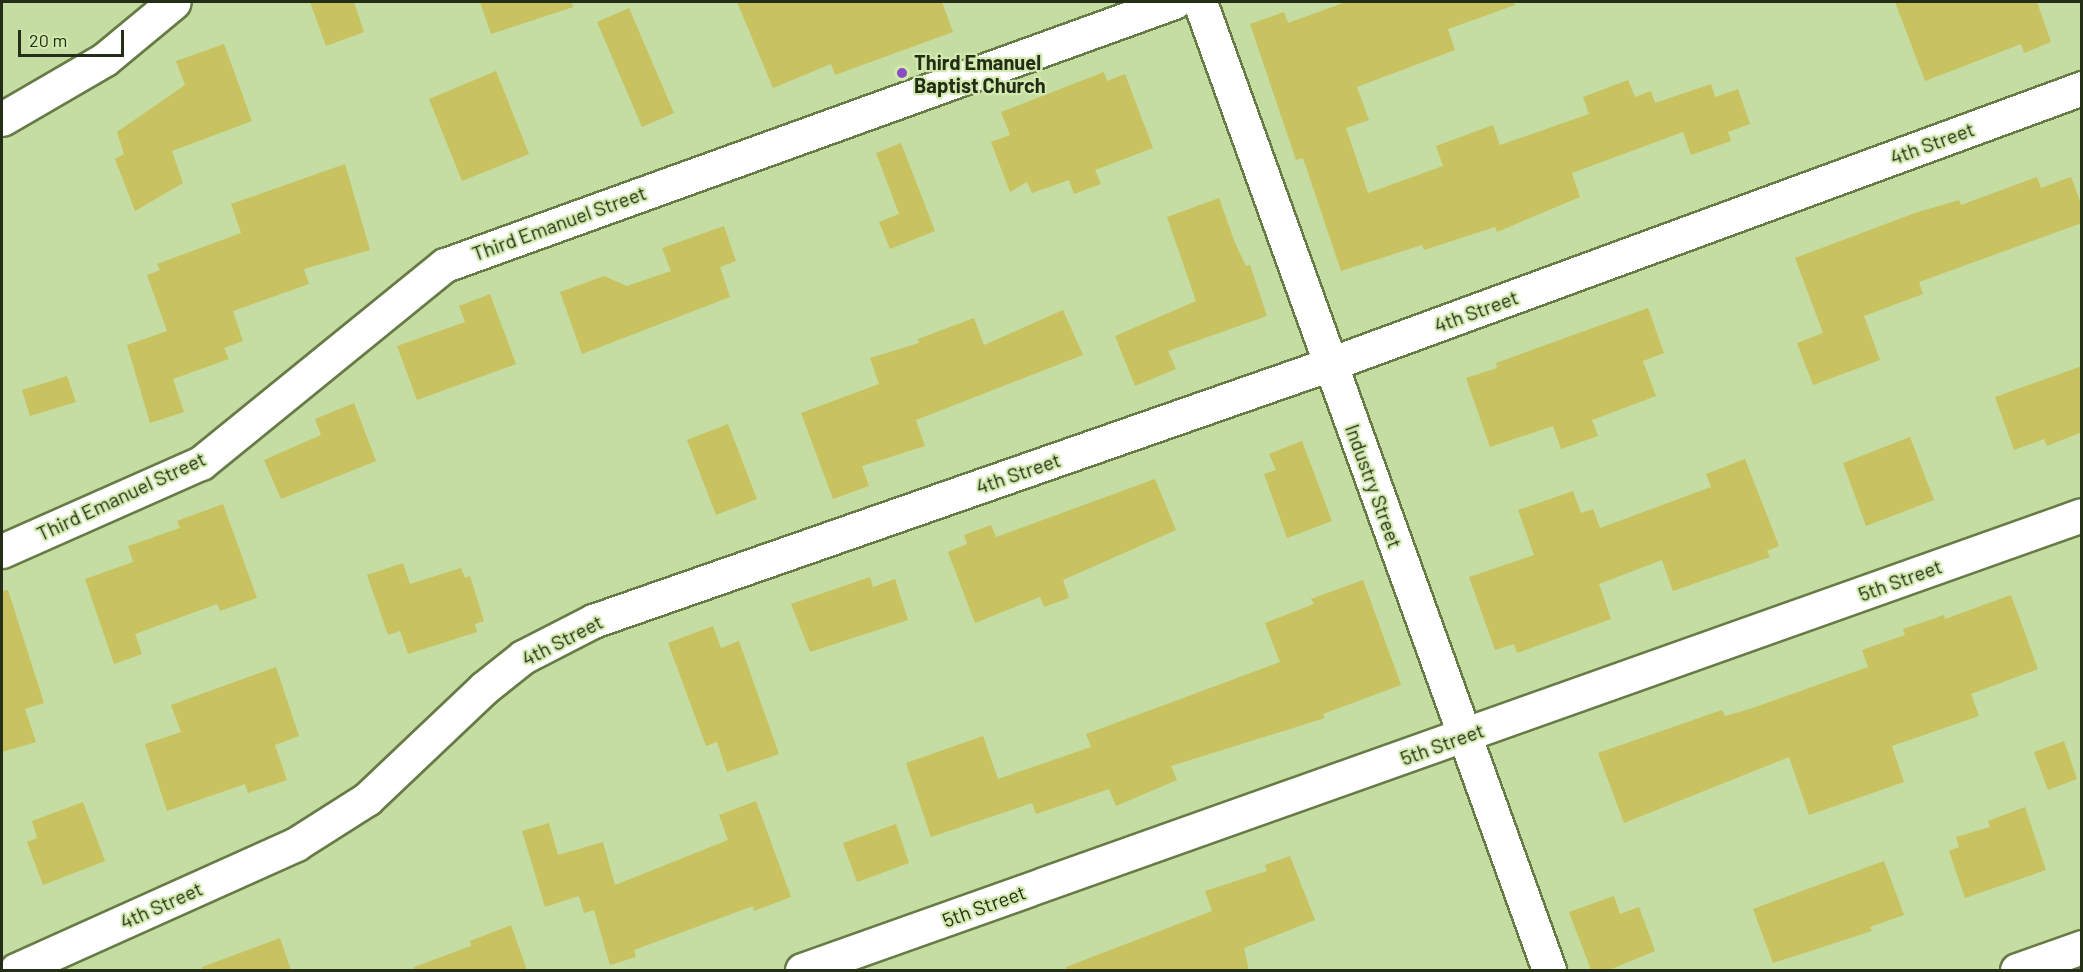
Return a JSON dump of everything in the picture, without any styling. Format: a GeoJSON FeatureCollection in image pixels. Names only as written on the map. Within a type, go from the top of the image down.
{"type":"FeatureCollection","features":[{"type":"Feature","properties":{"kind":"street"},"geometry":{"type":"LineString","coordinates":[[2,119],[105,59],[174,2]]}},
{"type":"Feature","properties":{"kind":"street","name":"Third Emanuel Street"},"geometry":{"type":"LineString","coordinates":[[2,551],[201,463],[445,265],[1174,2]]}},
{"type":"Feature","properties":{"kind":"street","name":"Industry Street"},"geometry":{"type":"LineString","coordinates":[[1200,2],[1549,970]]}},
{"type":"Feature","properties":{"kind":"street","name":"4th Street"},"geometry":{"type":"LineString","coordinates":[[16,970],[296,844],[367,799],[484,688],[523,657],[593,621],[1330,364],[2082,88]]}},
{"type":"Feature","properties":{"kind":"street","name":"5th Street"},"geometry":{"type":"LineString","coordinates":[[802,970],[2082,515]]}},
{"type":"Feature","properties":{"kind":"street"},"geometry":{"type":"LineString","coordinates":[[2017,970],[2082,947]]}},
{"type":"Feature","properties":{"kind":"building"},"geometry":{"type":"Polygon","coordinates":[[[310,2],[354,2],[364,32],[326,46],[310,2]]]}},
{"type":"Feature","properties":{"kind":"building"},"geometry":{"type":"Polygon","coordinates":[[[480,2],[572,2],[573,7],[491,34],[480,2]]]}},
{"type":"Feature","properties":{"kind":"building"},"geometry":{"type":"Polygon","coordinates":[[[737,2],[942,2],[953,32],[835,75],[831,64],[773,88],[737,2]]]}},
{"type":"Feature","properties":{"kind":"building"},"geometry":{"type":"Polygon","coordinates":[[[1346,2],[1514,2],[1515,5],[1448,29],[1455,50],[1357,87],[1369,120],[1346,128],[1368,193],[1443,166],[1436,146],[1493,125],[1500,145],[1589,114],[1583,97],[1628,80],[1635,97],[1651,91],[1655,103],[1711,84],[1715,97],[1738,89],[1750,124],[1728,132],[1731,141],[1691,155],[1683,132],[1572,173],[1580,197],[1497,232],[1495,227],[1424,250],[1422,245],[1341,271],[1303,158],[1296,160],[1250,24],[1284,12],[1288,23],[1346,2]]]}},
{"type":"Feature","properties":{"kind":"building"},"geometry":{"type":"Polygon","coordinates":[[[1895,2],[2037,2],[2051,42],[2024,53],[2021,44],[1925,81],[1895,2]]]}},
{"type":"Feature","properties":{"kind":"building"},"geometry":{"type":"Polygon","coordinates":[[[629,8],[674,113],[642,127],[597,22],[629,8]]]}},
{"type":"Feature","properties":{"kind":"building"},"geometry":{"type":"Polygon","coordinates":[[[224,44],[252,121],[172,151],[183,183],[135,211],[115,159],[124,154],[117,132],[185,85],[176,61],[224,44]]]}},
{"type":"Feature","properties":{"kind":"building"},"geometry":{"type":"Polygon","coordinates":[[[496,71],[529,154],[462,181],[429,99],[496,71]]]}},
{"type":"Feature","properties":{"kind":"building"},"geometry":{"type":"Polygon","coordinates":[[[1104,72],[1107,81],[1125,74],[1153,148],[1095,170],[1101,184],[1074,194],[1069,180],[1032,193],[1027,182],[1010,192],[991,142],[1010,135],[1001,112],[1104,72]]]}},
{"type":"Feature","properties":{"kind":"building"},"geometry":{"type":"Polygon","coordinates":[[[901,143],[935,231],[890,249],[879,222],[899,214],[876,153],[901,143]]]}},
{"type":"Feature","properties":{"kind":"building"},"geometry":{"type":"Polygon","coordinates":[[[345,164],[370,250],[304,269],[309,284],[233,311],[243,341],[224,348],[229,359],[173,379],[184,412],[150,423],[127,345],[167,331],[147,275],[160,270],[157,264],[241,233],[231,204],[345,164]]]}},
{"type":"Feature","properties":{"kind":"building"},"geometry":{"type":"Polygon","coordinates":[[[2037,177],[2041,188],[2071,177],[2082,206],[2082,223],[1919,282],[1923,294],[1864,316],[1880,360],[1813,385],[1797,343],[1823,333],[1795,258],[1915,213],[1959,200],[1961,205],[2037,177]]]}},
{"type":"Feature","properties":{"kind":"building"},"geometry":{"type":"Polygon","coordinates":[[[1219,198],[1235,243],[1246,266],[1250,265],[1267,316],[1168,351],[1176,369],[1135,386],[1115,336],[1196,301],[1167,217],[1219,198]]]}},
{"type":"Feature","properties":{"kind":"building"},"geometry":{"type":"Polygon","coordinates":[[[724,226],[736,261],[720,267],[730,297],[582,354],[560,292],[604,276],[627,286],[671,271],[662,248],[724,226]]]}},
{"type":"Feature","properties":{"kind":"building"},"geometry":{"type":"Polygon","coordinates":[[[490,294],[516,364],[417,400],[397,346],[465,322],[459,306],[490,294]]]}},
{"type":"Feature","properties":{"kind":"building"},"geometry":{"type":"Polygon","coordinates":[[[1648,308],[1664,353],[1643,361],[1656,396],[1592,420],[1598,436],[1561,449],[1553,426],[1490,447],[1466,378],[1497,368],[1496,363],[1648,308]]]}},
{"type":"Feature","properties":{"kind":"building"},"geometry":{"type":"Polygon","coordinates":[[[1063,310],[1083,355],[916,420],[925,446],[862,466],[869,486],[833,499],[801,413],[879,384],[870,358],[919,343],[918,339],[974,318],[984,345],[1063,310]]]}},
{"type":"Feature","properties":{"kind":"building"},"geometry":{"type":"Polygon","coordinates":[[[2082,366],[2082,432],[2047,446],[2044,439],[2014,450],[1995,397],[2082,366]]]}},
{"type":"Feature","properties":{"kind":"building"},"geometry":{"type":"Polygon","coordinates":[[[67,376],[76,402],[30,416],[22,390],[67,376]]]}},
{"type":"Feature","properties":{"kind":"building"},"geometry":{"type":"Polygon","coordinates":[[[354,403],[376,461],[281,499],[264,460],[321,435],[315,419],[354,403]]]}},
{"type":"Feature","properties":{"kind":"building"},"geometry":{"type":"Polygon","coordinates":[[[728,424],[757,499],[716,515],[687,440],[728,424]]]}},
{"type":"Feature","properties":{"kind":"building"},"geometry":{"type":"Polygon","coordinates":[[[1910,437],[1934,500],[1866,526],[1843,463],[1910,437]]]}},
{"type":"Feature","properties":{"kind":"building"},"geometry":{"type":"Polygon","coordinates":[[[1302,441],[1332,521],[1287,538],[1264,474],[1276,470],[1269,454],[1302,441]]]}},
{"type":"Feature","properties":{"kind":"building"},"geometry":{"type":"Polygon","coordinates":[[[1745,459],[1779,546],[1767,551],[1770,557],[1673,591],[1662,560],[1599,584],[1611,619],[1517,653],[1514,644],[1495,650],[1469,577],[1534,555],[1518,510],[1573,491],[1581,513],[1593,509],[1600,528],[1711,487],[1706,474],[1745,459]]]}},
{"type":"Feature","properties":{"kind":"building"},"geometry":{"type":"Polygon","coordinates":[[[1155,479],[1176,530],[1063,580],[1069,598],[1044,607],[1040,597],[975,623],[948,552],[967,544],[964,535],[991,525],[996,537],[1155,479]]]}},
{"type":"Feature","properties":{"kind":"building"},"geometry":{"type":"Polygon","coordinates":[[[223,504],[257,598],[220,611],[217,604],[135,634],[142,654],[114,664],[85,579],[133,562],[128,546],[180,528],[177,521],[223,504]]]}},
{"type":"Feature","properties":{"kind":"building"},"geometry":{"type":"Polygon","coordinates":[[[403,563],[410,584],[461,568],[465,578],[470,576],[484,621],[475,624],[477,632],[408,654],[400,631],[388,635],[367,575],[403,563]]]}},
{"type":"Feature","properties":{"kind":"building"},"geometry":{"type":"Polygon","coordinates":[[[870,577],[873,587],[895,579],[908,620],[810,652],[791,604],[870,577]]]}},
{"type":"Feature","properties":{"kind":"building"},"geometry":{"type":"Polygon","coordinates":[[[1363,580],[1401,685],[1323,714],[1325,718],[1171,766],[1177,780],[1116,806],[1109,789],[1036,814],[1032,803],[931,837],[906,763],[983,736],[998,779],[1091,747],[1086,734],[1280,662],[1265,623],[1314,604],[1311,599],[1363,580]]]}},
{"type":"Feature","properties":{"kind":"building"},"geometry":{"type":"Polygon","coordinates":[[[8,590],[44,703],[25,709],[36,742],[2,752],[2,591],[8,590]]]}},
{"type":"Feature","properties":{"kind":"building"},"geometry":{"type":"Polygon","coordinates":[[[2011,595],[2038,669],[1971,694],[1979,716],[1892,746],[1904,782],[1809,815],[1789,757],[1624,823],[1598,753],[1722,710],[1725,716],[1750,709],[1868,667],[1862,650],[1905,635],[1903,629],[1944,615],[1945,619],[2011,595]]]}},
{"type":"Feature","properties":{"kind":"building"},"geometry":{"type":"Polygon","coordinates":[[[713,626],[721,648],[739,641],[779,754],[727,772],[717,742],[706,746],[668,643],[713,626]]]}},
{"type":"Feature","properties":{"kind":"building"},"geometry":{"type":"Polygon","coordinates":[[[276,667],[299,736],[275,745],[287,780],[248,793],[245,784],[167,811],[145,744],[181,732],[171,705],[276,667]]]}},
{"type":"Feature","properties":{"kind":"building"},"geometry":{"type":"Polygon","coordinates":[[[2064,741],[2077,779],[2048,790],[2034,752],[2064,741]]]}},
{"type":"Feature","properties":{"kind":"building"},"geometry":{"type":"Polygon","coordinates":[[[756,801],[791,897],[754,911],[753,906],[634,950],[636,957],[610,965],[594,910],[584,913],[579,896],[545,907],[522,831],[549,823],[558,855],[603,842],[615,885],[728,840],[719,815],[756,801]]]}},
{"type":"Feature","properties":{"kind":"building"},"geometry":{"type":"Polygon","coordinates":[[[83,802],[105,861],[43,885],[27,842],[37,838],[32,821],[83,802]]]}},
{"type":"Feature","properties":{"kind":"building"},"geometry":{"type":"Polygon","coordinates":[[[2025,807],[2046,870],[1965,898],[1949,851],[1959,847],[1956,837],[1990,827],[1988,821],[2025,807]]]}},
{"type":"Feature","properties":{"kind":"building"},"geometry":{"type":"Polygon","coordinates":[[[896,824],[909,863],[857,882],[843,843],[896,824]]]}},
{"type":"Feature","properties":{"kind":"building"},"geometry":{"type":"Polygon","coordinates":[[[1290,856],[1315,920],[1244,948],[1249,970],[1066,970],[1066,967],[1212,911],[1205,891],[1267,871],[1265,865],[1290,856]]]}},
{"type":"Feature","properties":{"kind":"building"},"geometry":{"type":"Polygon","coordinates":[[[1884,861],[1904,915],[1870,927],[1872,931],[1773,963],[1753,909],[1884,861]]]}},
{"type":"Feature","properties":{"kind":"building"},"geometry":{"type":"Polygon","coordinates":[[[1614,896],[1620,914],[1639,907],[1655,951],[1609,970],[1591,970],[1569,912],[1614,896]]]}},
{"type":"Feature","properties":{"kind":"building"},"geometry":{"type":"Polygon","coordinates":[[[511,925],[527,970],[414,970],[414,967],[471,946],[470,941],[511,925]]]}},
{"type":"Feature","properties":{"kind":"building"},"geometry":{"type":"Polygon","coordinates":[[[280,938],[291,970],[202,970],[202,967],[280,938]]]}},
{"type":"Feature","properties":{"kind":"place","name":"Third Emanuel Baptist Church"},"geometry":{"type":"Point","coordinates":[902,73]}}]}
